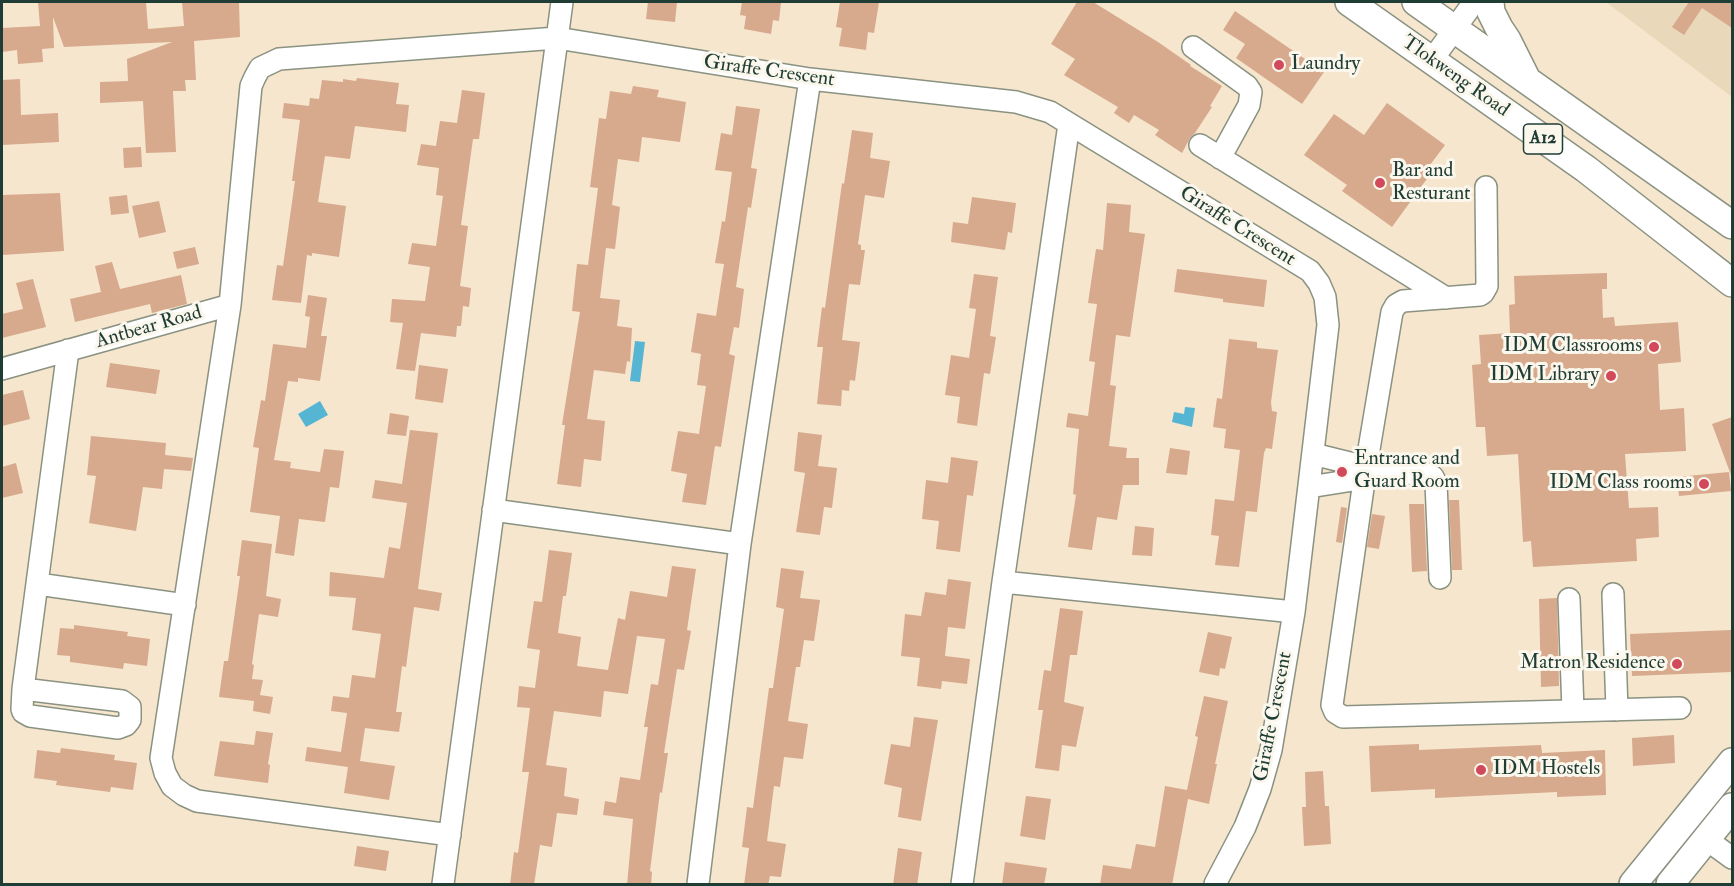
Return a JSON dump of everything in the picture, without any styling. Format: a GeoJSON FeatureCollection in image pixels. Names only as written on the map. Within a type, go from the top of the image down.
{"type":"FeatureCollection","features":[{"type":"Feature","properties":{"kind":"main road","name":"Tlokweng Road"},"geometry":{"type":"LineString","coordinates":[[1349,2],[1586,169],[1732,283]]}},
{"type":"Feature","properties":{"kind":"main road","name":"Tlokweng Road"},"geometry":{"type":"LineString","coordinates":[[1416,2],[1732,225]]}},
{"type":"Feature","properties":{"kind":"main road"},"geometry":{"type":"LineString","coordinates":[[1490,2],[1491,12],[1527,80]]}},
{"type":"Feature","properties":{"kind":"main road"},"geometry":{"type":"LineString","coordinates":[[1633,885],[1732,762]]}},
{"type":"Feature","properties":{"kind":"main road"},"geometry":{"type":"LineString","coordinates":[[1670,885],[1732,807]]}},
{"type":"Feature","properties":{"kind":"street"},"geometry":{"type":"LineString","coordinates":[[443,885],[562,2]]}},
{"type":"Feature","properties":{"kind":"street"},"geometry":{"type":"LineString","coordinates":[[1432,60],[1473,2]]}},
{"type":"Feature","properties":{"kind":"street","name":"Giraffe Crescent"},"geometry":{"type":"LineString","coordinates":[[450,835],[197,801],[172,786],[161,758],[230,305],[251,86],[260,68],[279,59],[556,38],[810,79],[1016,102],[1050,112],[1310,272],[1319,283],[1324,297],[1328,324],[1294,612],[1271,750],[1260,789],[1245,827],[1215,885]]}},
{"type":"Feature","properties":{"kind":"street"},"geometry":{"type":"LineString","coordinates":[[1193,47],[1247,86],[1251,92],[1249,105],[1220,158]]}},
{"type":"Feature","properties":{"kind":"street"},"geometry":{"type":"LineString","coordinates":[[698,885],[740,544],[810,79]]}},
{"type":"Feature","properties":{"kind":"street"},"geometry":{"type":"LineString","coordinates":[[962,885],[1069,124]]}},
{"type":"Feature","properties":{"kind":"street"},"geometry":{"type":"LineString","coordinates":[[1200,145],[1446,298]]}},
{"type":"Feature","properties":{"kind":"street"},"geometry":{"type":"LineString","coordinates":[[1486,187],[1487,286],[1480,295],[1403,301],[1396,305],[1392,312],[1332,705],[1335,712],[1343,717],[1680,708]]}},
{"type":"Feature","properties":{"kind":"street","name":"Antbear Road"},"geometry":{"type":"LineString","coordinates":[[2,369],[230,305]]}},
{"type":"Feature","properties":{"kind":"street"},"geometry":{"type":"LineString","coordinates":[[23,688],[68,350]]}},
{"type":"Feature","properties":{"kind":"street"},"geometry":{"type":"LineString","coordinates":[[1313,454],[1366,472],[1429,474],[1433,477],[1436,483],[1440,578]]}},
{"type":"Feature","properties":{"kind":"street"},"geometry":{"type":"LineString","coordinates":[[1309,488],[1366,472]]}},
{"type":"Feature","properties":{"kind":"street"},"geometry":{"type":"LineString","coordinates":[[493,510],[740,544]]}},
{"type":"Feature","properties":{"kind":"street"},"geometry":{"type":"LineString","coordinates":[[1003,582],[1294,612]]}},
{"type":"Feature","properties":{"kind":"street"},"geometry":{"type":"LineString","coordinates":[[38,584],[185,605]]}},
{"type":"Feature","properties":{"kind":"street"},"geometry":{"type":"LineString","coordinates":[[1613,594],[1617,710]]}},
{"type":"Feature","properties":{"kind":"street"},"geometry":{"type":"LineString","coordinates":[[1569,599],[1573,711]]}},
{"type":"Feature","properties":{"kind":"street"},"geometry":{"type":"LineString","coordinates":[[1706,839],[1732,858]]}},
{"type":"Feature","properties":{"kind":"shaded area"},"geometry":{"type":"Polygon","coordinates":[[[1606,2],[1732,2],[1732,97],[1606,2]]]}},
{"type":"Feature","properties":{"kind":"water"},"geometry":{"type":"Polygon","coordinates":[[[635,341],[645,342],[640,382],[630,381],[635,341]]]}},
{"type":"Feature","properties":{"kind":"water"},"geometry":{"type":"Polygon","coordinates":[[[320,401],[328,415],[306,427],[298,414],[320,401]]]}},
{"type":"Feature","properties":{"kind":"water"},"geometry":{"type":"Polygon","coordinates":[[[1185,407],[1195,408],[1192,427],[1172,422],[1174,412],[1184,414],[1185,407]]]}},
{"type":"Feature","properties":{"kind":"building"},"geometry":{"type":"Polygon","coordinates":[[[38,2],[146,2],[148,29],[184,26],[182,2],[239,2],[240,37],[194,41],[196,80],[185,80],[186,91],[173,91],[176,152],[146,153],[143,101],[100,103],[100,82],[128,81],[127,59],[172,42],[64,47],[53,17],[54,48],[42,49],[43,62],[18,64],[17,50],[2,52],[2,28],[40,26],[38,2]]]}},
{"type":"Feature","properties":{"kind":"building"},"geometry":{"type":"Polygon","coordinates":[[[648,2],[677,2],[675,22],[646,19],[648,2]]]}},
{"type":"Feature","properties":{"kind":"building"},"geometry":{"type":"Polygon","coordinates":[[[742,2],[781,2],[779,21],[773,20],[771,34],[744,29],[746,16],[740,15],[742,2]]]}},
{"type":"Feature","properties":{"kind":"building"},"geometry":{"type":"Polygon","coordinates":[[[840,2],[879,2],[874,33],[868,32],[866,50],[839,46],[842,28],[836,27],[840,2]]]}},
{"type":"Feature","properties":{"kind":"building"},"geometry":{"type":"Polygon","coordinates":[[[1077,2],[1093,2],[1158,42],[1222,86],[1210,106],[1212,107],[1182,153],[1155,135],[1159,130],[1134,115],[1129,123],[1114,113],[1118,107],[1064,75],[1075,59],[1051,44],[1077,2]]]}},
{"type":"Feature","properties":{"kind":"building"},"geometry":{"type":"Polygon","coordinates":[[[1689,2],[1732,2],[1732,28],[1702,8],[1684,35],[1672,27],[1689,2]]]}},
{"type":"Feature","properties":{"kind":"building"},"geometry":{"type":"Polygon","coordinates":[[[1235,11],[1324,72],[1302,104],[1236,58],[1245,44],[1223,30],[1235,11]]]}},
{"type":"Feature","properties":{"kind":"building"},"geometry":{"type":"Polygon","coordinates":[[[357,78],[399,83],[396,104],[409,105],[406,132],[355,126],[350,159],[325,156],[318,202],[346,206],[339,257],[312,253],[312,256],[307,255],[301,303],[272,300],[277,265],[283,266],[295,181],[292,181],[300,120],[282,118],[284,103],[309,106],[310,98],[319,99],[322,80],[343,82],[343,79],[356,81],[357,78]]]}},
{"type":"Feature","properties":{"kind":"building"},"geometry":{"type":"Polygon","coordinates":[[[20,79],[21,115],[58,113],[59,142],[2,145],[2,80],[20,79]]]}},
{"type":"Feature","properties":{"kind":"building"},"geometry":{"type":"Polygon","coordinates":[[[633,86],[659,90],[657,97],[686,102],[680,142],[642,137],[639,162],[618,159],[612,205],[620,207],[615,249],[606,248],[600,298],[620,300],[617,326],[632,328],[630,362],[627,361],[625,374],[594,370],[587,419],[605,421],[601,461],[584,459],[581,487],[557,484],[565,425],[562,425],[580,312],[572,311],[577,264],[588,265],[598,188],[590,187],[599,118],[606,119],[610,91],[631,94],[633,86]]]}},
{"type":"Feature","properties":{"kind":"building"},"geometry":{"type":"Polygon","coordinates":[[[462,90],[485,93],[479,139],[473,139],[461,225],[468,226],[460,286],[471,288],[469,307],[463,306],[461,326],[457,326],[456,337],[421,333],[415,371],[396,369],[403,323],[390,322],[392,299],[425,301],[430,267],[408,264],[412,243],[436,246],[443,196],[436,195],[439,168],[417,165],[421,144],[436,146],[440,121],[457,123],[462,90]]]}},
{"type":"Feature","properties":{"kind":"building"},"geometry":{"type":"Polygon","coordinates":[[[1387,103],[1445,145],[1424,173],[1429,176],[1392,227],[1342,191],[1347,185],[1304,155],[1334,114],[1364,135],[1387,103]]]}},
{"type":"Feature","properties":{"kind":"building"},"geometry":{"type":"Polygon","coordinates":[[[736,106],[760,109],[751,168],[757,169],[751,208],[748,207],[736,287],[744,289],[739,328],[734,327],[729,354],[735,356],[721,447],[715,446],[706,505],[682,502],[687,474],[671,471],[678,431],[699,434],[706,386],[697,385],[701,354],[691,352],[697,313],[716,316],[724,264],[715,263],[722,221],[725,222],[732,172],[715,170],[721,133],[732,135],[736,106]]]}},
{"type":"Feature","properties":{"kind":"building"},"geometry":{"type":"Polygon","coordinates":[[[852,130],[873,133],[870,158],[890,161],[884,198],[865,195],[858,244],[861,245],[861,250],[865,250],[860,285],[849,284],[842,340],[860,342],[855,381],[850,380],[849,391],[842,390],[841,406],[817,404],[823,347],[817,347],[822,307],[825,308],[842,183],[844,184],[852,130]]]}},
{"type":"Feature","properties":{"kind":"building"},"geometry":{"type":"Polygon","coordinates":[[[141,147],[142,167],[124,168],[123,148],[141,147]]]}},
{"type":"Feature","properties":{"kind":"building"},"geometry":{"type":"Polygon","coordinates":[[[60,193],[64,251],[2,255],[2,195],[60,193]]]}},
{"type":"Feature","properties":{"kind":"building"},"geometry":{"type":"Polygon","coordinates":[[[127,195],[129,213],[111,215],[109,197],[127,195]]]}},
{"type":"Feature","properties":{"kind":"building"},"geometry":{"type":"Polygon","coordinates":[[[972,197],[1016,203],[1012,233],[1008,232],[1005,250],[951,242],[953,222],[968,224],[972,197]]]}},
{"type":"Feature","properties":{"kind":"building"},"geometry":{"type":"Polygon","coordinates":[[[159,201],[166,232],[139,238],[132,206],[159,201]]]}},
{"type":"Feature","properties":{"kind":"building"},"geometry":{"type":"Polygon","coordinates":[[[1107,203],[1131,205],[1129,232],[1145,234],[1130,337],[1116,335],[1110,385],[1116,386],[1109,446],[1127,448],[1126,458],[1139,458],[1139,485],[1123,485],[1117,520],[1097,517],[1092,550],[1068,547],[1076,495],[1073,494],[1079,429],[1066,427],[1068,413],[1088,416],[1095,362],[1089,361],[1097,304],[1088,303],[1096,249],[1103,250],[1107,203]]]}},
{"type":"Feature","properties":{"kind":"building"},"geometry":{"type":"Polygon","coordinates":[[[195,247],[199,264],[177,269],[173,252],[195,247]]]}},
{"type":"Feature","properties":{"kind":"building"},"geometry":{"type":"Polygon","coordinates":[[[112,262],[120,289],[181,275],[187,304],[152,313],[150,304],[75,322],[70,299],[101,292],[95,266],[112,262]]]}},
{"type":"Feature","properties":{"kind":"building"},"geometry":{"type":"Polygon","coordinates":[[[1177,269],[1267,280],[1264,307],[1223,302],[1223,299],[1174,292],[1177,269]]]}},
{"type":"Feature","properties":{"kind":"building"},"geometry":{"type":"Polygon","coordinates":[[[1607,273],[1607,289],[1602,289],[1603,318],[1614,317],[1615,326],[1678,322],[1681,362],[1658,364],[1660,410],[1684,408],[1686,451],[1625,454],[1629,508],[1658,507],[1659,537],[1636,539],[1637,561],[1533,567],[1531,541],[1523,542],[1518,454],[1487,456],[1485,427],[1476,427],[1472,365],[1481,364],[1479,335],[1510,333],[1509,305],[1515,304],[1514,276],[1607,273]]]}},
{"type":"Feature","properties":{"kind":"building"},"geometry":{"type":"Polygon","coordinates":[[[974,274],[998,277],[990,336],[996,337],[990,374],[984,373],[977,426],[957,423],[960,397],[945,395],[951,355],[969,358],[976,309],[969,308],[974,274]]]}},
{"type":"Feature","properties":{"kind":"building"},"geometry":{"type":"Polygon","coordinates":[[[33,279],[46,327],[2,338],[2,314],[23,309],[16,283],[33,279]]]}},
{"type":"Feature","properties":{"kind":"building"},"geometry":{"type":"Polygon","coordinates":[[[308,295],[327,298],[321,336],[327,336],[320,381],[298,378],[298,382],[288,381],[274,460],[291,462],[290,468],[320,472],[324,449],[344,451],[339,488],[330,487],[325,522],[299,519],[294,556],[275,553],[280,516],[250,512],[259,448],[253,447],[261,400],[265,401],[273,344],[306,348],[310,317],[305,316],[308,295]]]}},
{"type":"Feature","properties":{"kind":"building"},"geometry":{"type":"Polygon","coordinates":[[[1229,339],[1257,342],[1257,348],[1278,350],[1271,402],[1272,411],[1277,412],[1272,449],[1266,448],[1264,453],[1257,512],[1246,511],[1239,567],[1215,565],[1219,536],[1211,535],[1215,499],[1234,501],[1240,450],[1224,448],[1226,429],[1213,427],[1217,398],[1222,399],[1229,339]]]}},
{"type":"Feature","properties":{"kind":"building"},"geometry":{"type":"Polygon","coordinates":[[[110,363],[160,370],[156,394],[106,387],[110,363]]]}},
{"type":"Feature","properties":{"kind":"building"},"geometry":{"type":"Polygon","coordinates":[[[419,365],[448,369],[443,403],[415,399],[419,365]]]}},
{"type":"Feature","properties":{"kind":"building"},"geometry":{"type":"Polygon","coordinates":[[[23,390],[30,419],[2,426],[2,395],[23,390]]]}},
{"type":"Feature","properties":{"kind":"building"},"geometry":{"type":"Polygon","coordinates":[[[390,413],[409,416],[406,436],[387,434],[390,413]]]}},
{"type":"Feature","properties":{"kind":"building"},"geometry":{"type":"Polygon","coordinates":[[[1732,417],[1732,474],[1731,475],[1712,424],[1732,417]]]}},
{"type":"Feature","properties":{"kind":"building"},"geometry":{"type":"Polygon","coordinates":[[[410,430],[438,433],[418,589],[442,593],[439,611],[414,607],[406,667],[402,666],[396,712],[402,712],[399,732],[365,728],[360,761],[395,766],[389,800],[344,793],[348,767],[305,761],[307,747],[341,752],[347,713],[331,711],[333,696],[349,698],[352,675],[375,678],[381,634],[352,630],[356,598],[329,596],[330,572],[384,578],[389,547],[400,549],[407,503],[372,498],[375,480],[402,484],[410,430]]]}},
{"type":"Feature","properties":{"kind":"building"},"geometry":{"type":"Polygon","coordinates":[[[798,432],[822,435],[818,466],[837,468],[832,508],[824,507],[820,535],[796,532],[805,473],[794,471],[798,432]]]}},
{"type":"Feature","properties":{"kind":"building"},"geometry":{"type":"Polygon","coordinates":[[[91,436],[166,443],[165,455],[193,458],[191,471],[164,469],[162,489],[143,487],[136,531],[89,523],[96,476],[87,475],[91,436]]]}},
{"type":"Feature","properties":{"kind":"building"},"geometry":{"type":"Polygon","coordinates":[[[1170,448],[1190,451],[1187,475],[1166,473],[1170,448]]]}},
{"type":"Feature","properties":{"kind":"building"},"geometry":{"type":"Polygon","coordinates":[[[951,457],[978,461],[973,496],[967,495],[960,552],[936,549],[939,521],[922,519],[926,480],[948,483],[951,457]]]}},
{"type":"Feature","properties":{"kind":"building"},"geometry":{"type":"Polygon","coordinates":[[[16,463],[23,493],[2,498],[2,467],[16,463]]]}},
{"type":"Feature","properties":{"kind":"building","name":"IDM Class rooms"},"geometry":{"type":"Polygon","coordinates":[[[1729,472],[1731,491],[1679,496],[1677,477],[1729,472]]]}},
{"type":"Feature","properties":{"kind":"building"},"geometry":{"type":"Polygon","coordinates":[[[1449,500],[1459,500],[1462,570],[1452,570],[1449,500]]]}},
{"type":"Feature","properties":{"kind":"building"},"geometry":{"type":"Polygon","coordinates":[[[1409,504],[1424,504],[1427,571],[1412,572],[1409,504]]]}},
{"type":"Feature","properties":{"kind":"building"},"geometry":{"type":"Polygon","coordinates":[[[1341,507],[1347,508],[1342,543],[1336,542],[1341,507]]]}},
{"type":"Feature","properties":{"kind":"building"},"geometry":{"type":"Polygon","coordinates":[[[1372,514],[1385,516],[1379,549],[1367,547],[1372,514]]]}},
{"type":"Feature","properties":{"kind":"building"},"geometry":{"type":"Polygon","coordinates":[[[1135,526],[1154,528],[1152,556],[1132,555],[1135,526]]]}},
{"type":"Feature","properties":{"kind":"building"},"geometry":{"type":"Polygon","coordinates":[[[242,540],[272,544],[266,596],[281,599],[278,617],[259,614],[252,664],[254,665],[252,679],[263,680],[260,695],[273,697],[270,714],[253,711],[254,701],[219,697],[224,661],[228,661],[240,576],[237,576],[242,540]]]}},
{"type":"Feature","properties":{"kind":"building"},"geometry":{"type":"Polygon","coordinates":[[[549,550],[572,553],[558,633],[581,637],[577,666],[608,670],[618,618],[625,620],[630,591],[667,597],[672,566],[696,569],[687,630],[691,631],[684,670],[677,669],[664,753],[668,753],[662,793],[660,792],[650,871],[652,872],[651,885],[627,885],[633,819],[603,815],[605,801],[616,803],[620,777],[640,780],[648,727],[644,727],[651,684],[658,685],[665,639],[637,636],[628,694],[604,691],[601,717],[554,711],[546,765],[567,768],[564,796],[579,799],[577,815],[557,813],[552,847],[540,845],[534,885],[510,885],[514,852],[518,853],[529,772],[522,772],[530,708],[517,707],[519,686],[535,688],[540,650],[527,648],[534,601],[542,602],[549,550]]]}},
{"type":"Feature","properties":{"kind":"building"},"geometry":{"type":"Polygon","coordinates":[[[781,568],[804,571],[800,598],[820,600],[814,641],[804,640],[800,667],[796,667],[788,721],[808,724],[803,759],[784,757],[780,787],[774,786],[767,841],[786,844],[781,877],[770,876],[768,885],[744,885],[749,848],[742,847],[747,807],[753,808],[769,688],[773,688],[784,609],[776,607],[781,568]]]}},
{"type":"Feature","properties":{"kind":"building"},"geometry":{"type":"Polygon","coordinates":[[[948,579],[971,582],[965,629],[948,627],[945,656],[970,659],[967,684],[942,681],[941,689],[917,686],[920,658],[901,656],[905,614],[921,616],[925,592],[946,595],[948,579]]]}},
{"type":"Feature","properties":{"kind":"building"},"geometry":{"type":"Polygon","coordinates":[[[1557,598],[1559,686],[1541,687],[1539,599],[1557,598]]]}},
{"type":"Feature","properties":{"kind":"building"},"geometry":{"type":"Polygon","coordinates":[[[1060,608],[1083,611],[1077,655],[1070,655],[1064,702],[1084,707],[1076,747],[1062,745],[1059,771],[1035,768],[1043,710],[1038,710],[1044,670],[1051,671],[1060,608]]]}},
{"type":"Feature","properties":{"kind":"building"},"geometry":{"type":"Polygon","coordinates":[[[74,625],[128,632],[127,636],[150,639],[147,666],[124,663],[123,669],[70,662],[70,656],[57,655],[60,628],[74,629],[74,625]]]}},
{"type":"Feature","properties":{"kind":"building"},"geometry":{"type":"Polygon","coordinates":[[[1731,630],[1732,672],[1632,676],[1630,634],[1731,630]]]}},
{"type":"Feature","properties":{"kind":"building"},"geometry":{"type":"Polygon","coordinates":[[[1208,632],[1232,637],[1225,669],[1220,668],[1219,676],[1199,672],[1208,632]]]}},
{"type":"Feature","properties":{"kind":"building"},"geometry":{"type":"Polygon","coordinates":[[[1204,696],[1228,701],[1209,804],[1188,799],[1172,885],[1100,885],[1103,865],[1131,869],[1136,844],[1155,847],[1165,786],[1187,790],[1204,696]]]}},
{"type":"Feature","properties":{"kind":"building"},"geometry":{"type":"Polygon","coordinates":[[[914,717],[938,720],[921,821],[898,817],[902,788],[884,784],[891,744],[910,747],[914,717]]]}},
{"type":"Feature","properties":{"kind":"building"},"geometry":{"type":"Polygon","coordinates":[[[256,731],[273,733],[268,764],[270,765],[268,783],[214,776],[220,741],[254,745],[256,731]]]}},
{"type":"Feature","properties":{"kind":"building"},"geometry":{"type":"Polygon","coordinates":[[[1674,735],[1675,763],[1633,766],[1632,738],[1674,735]]]}},
{"type":"Feature","properties":{"kind":"building"},"geometry":{"type":"Polygon","coordinates":[[[1419,744],[1419,750],[1541,745],[1542,753],[1605,750],[1606,795],[1557,797],[1557,792],[1435,798],[1435,789],[1371,792],[1369,746],[1419,744]]]}},
{"type":"Feature","properties":{"kind":"building"},"geometry":{"type":"Polygon","coordinates":[[[61,748],[115,755],[114,760],[137,763],[133,790],[111,787],[110,792],[56,785],[57,781],[34,778],[37,750],[60,753],[61,748]]]}},
{"type":"Feature","properties":{"kind":"building"},"geometry":{"type":"Polygon","coordinates":[[[1323,771],[1325,806],[1329,806],[1331,844],[1304,846],[1302,807],[1306,807],[1305,772],[1323,771]]]}},
{"type":"Feature","properties":{"kind":"building"},"geometry":{"type":"Polygon","coordinates":[[[1026,796],[1051,799],[1045,840],[1020,836],[1026,796]]]}},
{"type":"Feature","properties":{"kind":"building"},"geometry":{"type":"Polygon","coordinates":[[[357,846],[389,851],[386,871],[354,866],[357,846]]]}},
{"type":"Feature","properties":{"kind":"building"},"geometry":{"type":"Polygon","coordinates":[[[898,848],[922,852],[917,885],[893,885],[898,848]]]}},
{"type":"Feature","properties":{"kind":"building"},"geometry":{"type":"Polygon","coordinates":[[[1005,862],[1047,868],[1044,885],[1002,885],[1005,862]]]}},
{"type":"Feature","properties":{"kind":"place","name":"Laundry"},"geometry":{"type":"Point","coordinates":[1279,65]}},
{"type":"Feature","properties":{"kind":"place","name":"Bar and Resturant"},"geometry":{"type":"Point","coordinates":[1380,183]}},
{"type":"Feature","properties":{"kind":"place","name":"IDM Classrooms"},"geometry":{"type":"Point","coordinates":[1654,347]}},
{"type":"Feature","properties":{"kind":"place","name":"IDM Library"},"geometry":{"type":"Point","coordinates":[1611,376]}},
{"type":"Feature","properties":{"kind":"place","name":"Entrance and Guard Room"},"geometry":{"type":"Point","coordinates":[1342,472]}},
{"type":"Feature","properties":{"kind":"place","name":"IDM Class rooms"},"geometry":{"type":"Point","coordinates":[1704,484]}},
{"type":"Feature","properties":{"kind":"place","name":"Matron Residence"},"geometry":{"type":"Point","coordinates":[1677,664]}},
{"type":"Feature","properties":{"kind":"place","name":"IDM Hostels"},"geometry":{"type":"Point","coordinates":[1481,770]}}]}
